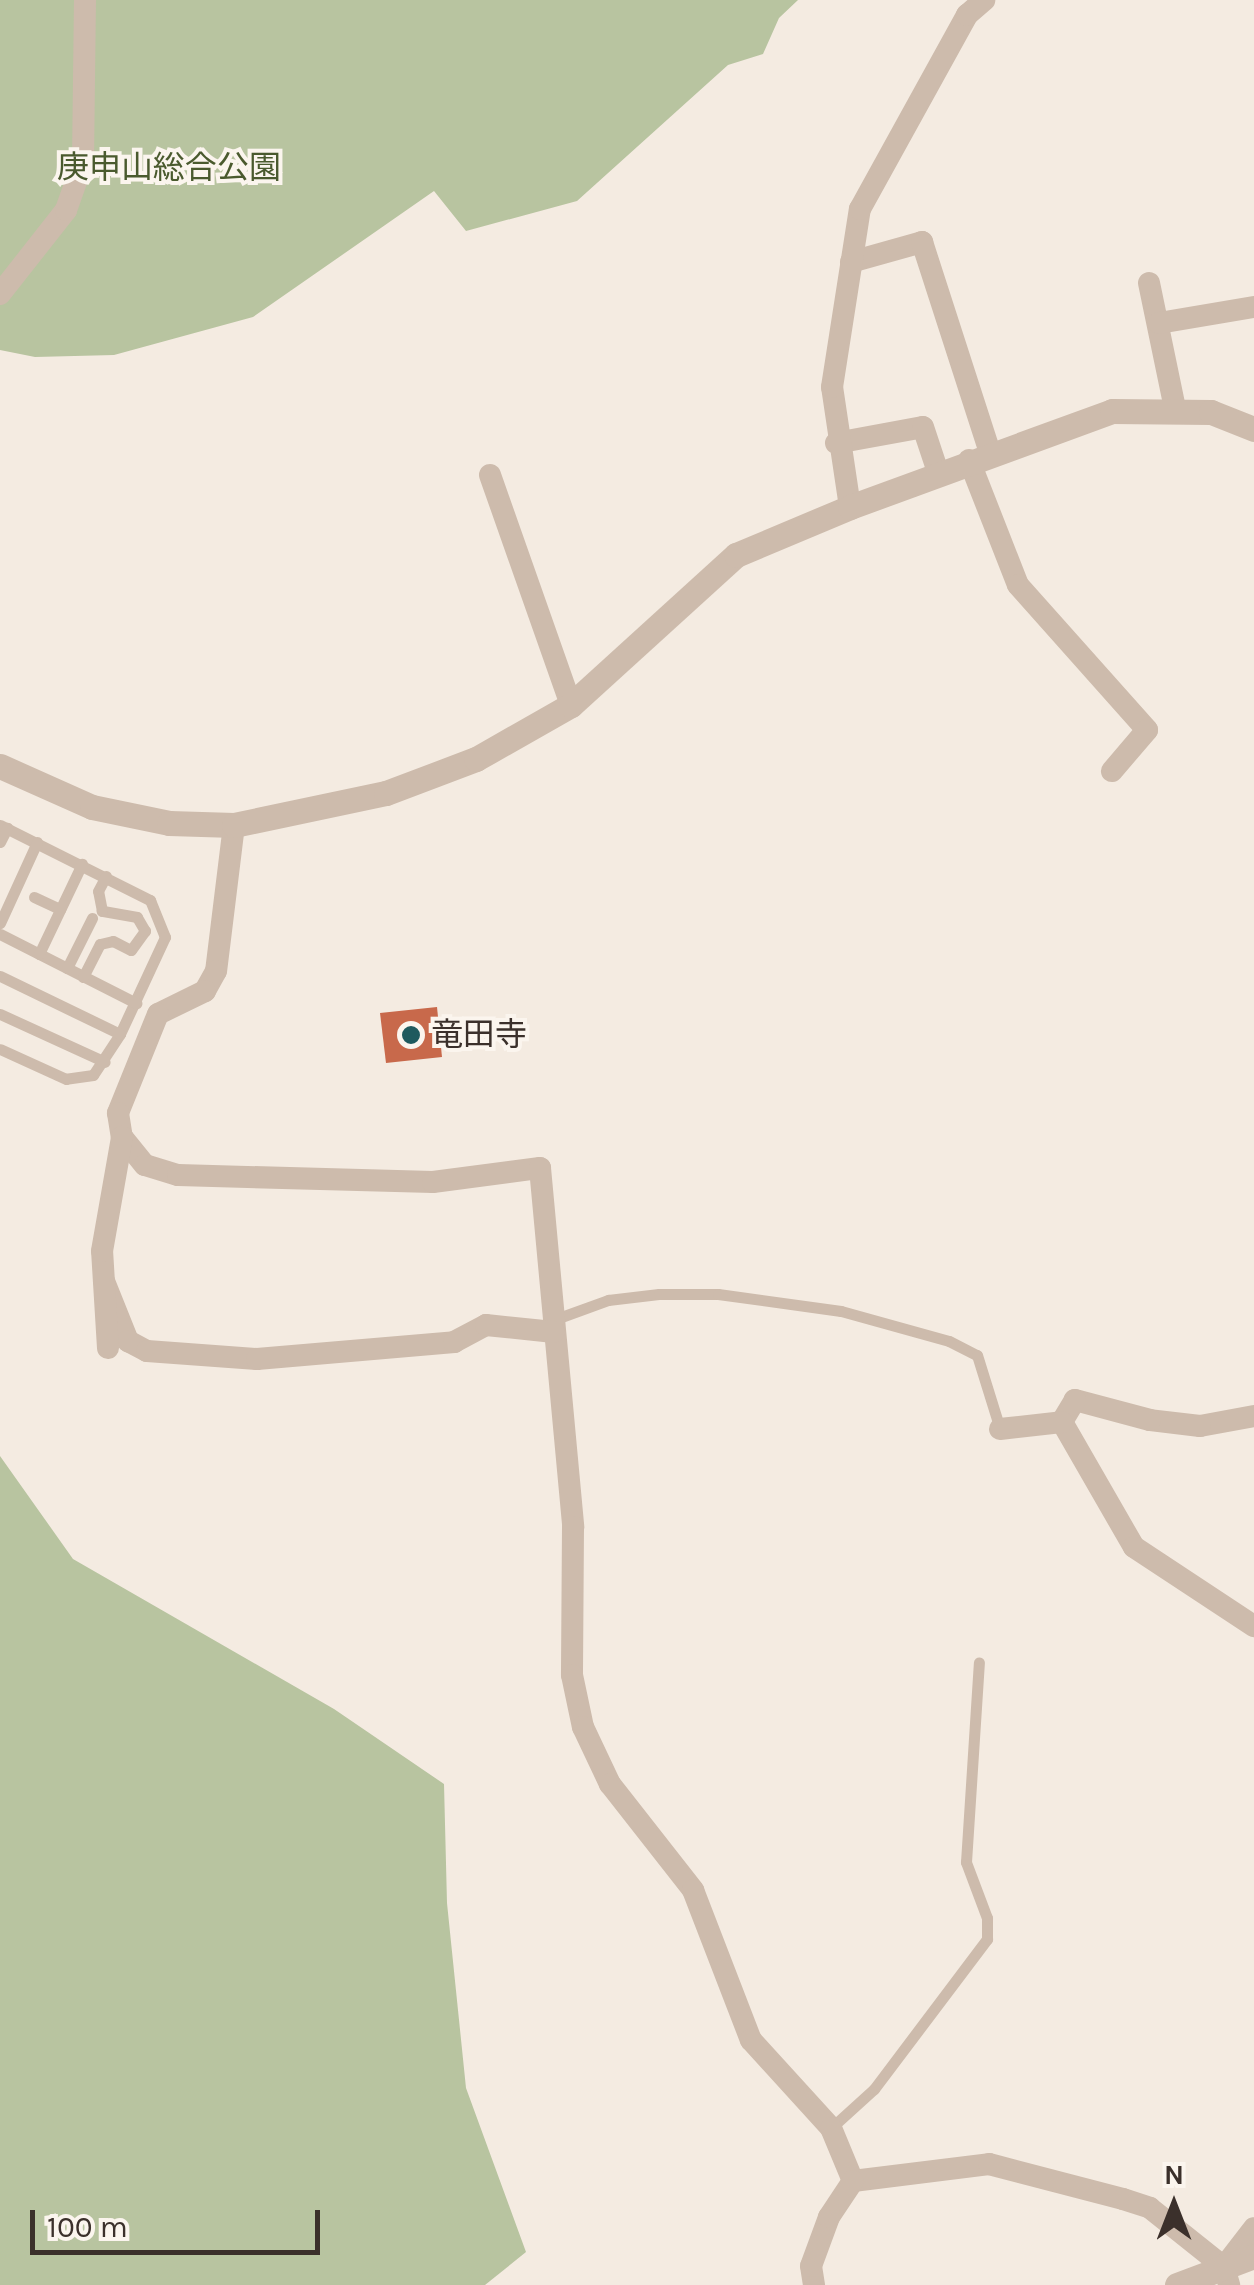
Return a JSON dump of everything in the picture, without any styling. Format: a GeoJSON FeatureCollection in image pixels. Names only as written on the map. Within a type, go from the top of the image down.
{"type":"FeatureCollection","features":[{"type":"Feature","properties":{"kind":"street"},"geometry":{"type":"LineString","coordinates":[[0,294],[66,210],[83,162],[85,0]]}},
{"type":"Feature","properties":{"kind":"street"},"geometry":{"type":"LineString","coordinates":[[850,508],[836,443],[832,386],[860,209],[967,15],[984,0]]}},
{"type":"Feature","properties":{"kind":"street"},"geometry":{"type":"LineString","coordinates":[[851,262],[922,242],[1018,585],[1147,730],[1112,771]]}},
{"type":"Feature","properties":{"kind":"street"},"geometry":{"type":"LineString","coordinates":[[1149,283],[1175,409]]}},
{"type":"Feature","properties":{"kind":"street"},"geometry":{"type":"LineString","coordinates":[[1159,323],[1254,307]]}},
{"type":"Feature","properties":{"kind":"street"},"geometry":{"type":"LineString","coordinates":[[0,766],[92,807],[169,823],[234,825],[386,793],[476,760],[571,705],[736,555],[938,472],[1112,411],[1211,412],[1254,429]]}},
{"type":"Feature","properties":{"kind":"street"},"geometry":{"type":"LineString","coordinates":[[836,443],[923,427],[938,472]]}},
{"type":"Feature","properties":{"kind":"street"},"geometry":{"type":"LineString","coordinates":[[490,475],[571,705]]}},
{"type":"Feature","properties":{"kind":"street"},"geometry":{"type":"LineString","coordinates":[[108,1348],[102,1251],[122,1137],[118,1113],[158,1014],[205,991],[216,971],[234,825]]}},
{"type":"Feature","properties":{"kind":"street"},"geometry":{"type":"LineString","coordinates":[[136,1003],[158,1014]]}},
{"type":"Feature","properties":{"kind":"street"},"geometry":{"type":"LineString","coordinates":[[122,1137],[145,1165],[178,1176],[433,1182],[540,1168],[572,1526],[572,1675],[583,1727],[610,1784],[693,1890],[751,2040],[832,2128],[853,2182]]}},
{"type":"Feature","properties":{"kind":"street"},"geometry":{"type":"LineString","coordinates":[[104,1281],[128,1340],[147,1351],[258,1359],[454,1342],[486,1325],[554,1326]]}},
{"type":"Feature","properties":{"kind":"street"},"geometry":{"type":"LineString","coordinates":[[1062,1422],[1075,1400],[1150,1420],[1200,1426],[1254,1416]]}},
{"type":"Feature","properties":{"kind":"street"},"geometry":{"type":"LineString","coordinates":[[1000,1429],[1062,1422]]}},
{"type":"Feature","properties":{"kind":"street"},"geometry":{"type":"LineString","coordinates":[[1062,1422],[1134,1547],[1254,1626]]}},
{"type":"Feature","properties":{"kind":"street"},"geometry":{"type":"LineString","coordinates":[[814,2285],[811,2266],[828,2217],[853,2182],[989,2164],[1150,2208],[1227,2276]]}},
{"type":"Feature","properties":{"kind":"street"},"geometry":{"type":"LineString","coordinates":[[1227,2276],[1254,2228]]}},
{"type":"Feature","properties":{"kind":"street"},"geometry":{"type":"LineString","coordinates":[[1177,2285],[1227,2276],[1254,2256]]}},
{"type":"Feature","properties":{"kind":"lane"},"geometry":{"type":"LineString","coordinates":[[0,842],[4,827],[150,900],[164,924],[165,937],[120,1034],[93,1075],[66,1079],[0,1049]]}},
{"type":"Feature","properties":{"kind":"lane"},"geometry":{"type":"LineString","coordinates":[[0,923],[36,842]]}},
{"type":"Feature","properties":{"kind":"lane"},"geometry":{"type":"LineString","coordinates":[[39,954],[82,864]]}},
{"type":"Feature","properties":{"kind":"lane"},"geometry":{"type":"LineString","coordinates":[[83,976],[100,944],[113,941],[132,950],[145,931],[137,916],[102,911],[98,891],[106,876]]}},
{"type":"Feature","properties":{"kind":"lane"},"geometry":{"type":"LineString","coordinates":[[34,897],[60,909]]}},
{"type":"Feature","properties":{"kind":"lane"},"geometry":{"type":"LineString","coordinates":[[67,968],[92,918]]}},
{"type":"Feature","properties":{"kind":"lane"},"geometry":{"type":"LineString","coordinates":[[0,934],[136,1003]]}},
{"type":"Feature","properties":{"kind":"lane"},"geometry":{"type":"LineString","coordinates":[[0,976],[120,1034]]}},
{"type":"Feature","properties":{"kind":"lane"},"geometry":{"type":"LineString","coordinates":[[0,1014],[105,1062]]}},
{"type":"Feature","properties":{"kind":"lane"},"geometry":{"type":"LineString","coordinates":[[554,1326],[608,1300],[659,1294],[718,1294],[841,1311],[949,1340],[977,1355],[1000,1429]]}},
{"type":"Feature","properties":{"kind":"lane"},"geometry":{"type":"LineString","coordinates":[[832,2128],[874,2089],[987,1939],[987,1918],[966,1862],[979,1662]]}},
{"type":"Feature","properties":{"kind":"green space","name":"庚申山総合公園"},"geometry":{"type":"Polygon","coordinates":[[[0,0],[798,0],[779,18],[763,54],[728,65],[577,201],[466,231],[434,191],[253,317],[114,355],[35,357],[0,350],[0,0]]]}},
{"type":"Feature","properties":{"kind":"green space"},"geometry":{"type":"Polygon","coordinates":[[[0,1456],[73,1559],[334,1709],[444,1784],[447,1903],[466,2088],[526,2252],[485,2285],[0,2285],[0,1456]]]}},
{"type":"Feature","properties":{"kind":"building","name":"竜田寺"},"geometry":{"type":"Polygon","coordinates":[[[437,1007],[442,1057],[386,1063],[380,1013],[437,1007]]]}},
{"type":"Feature","properties":{"kind":"place","name":"竜田寺"},"geometry":{"type":"Point","coordinates":[411,1035]}}]}
